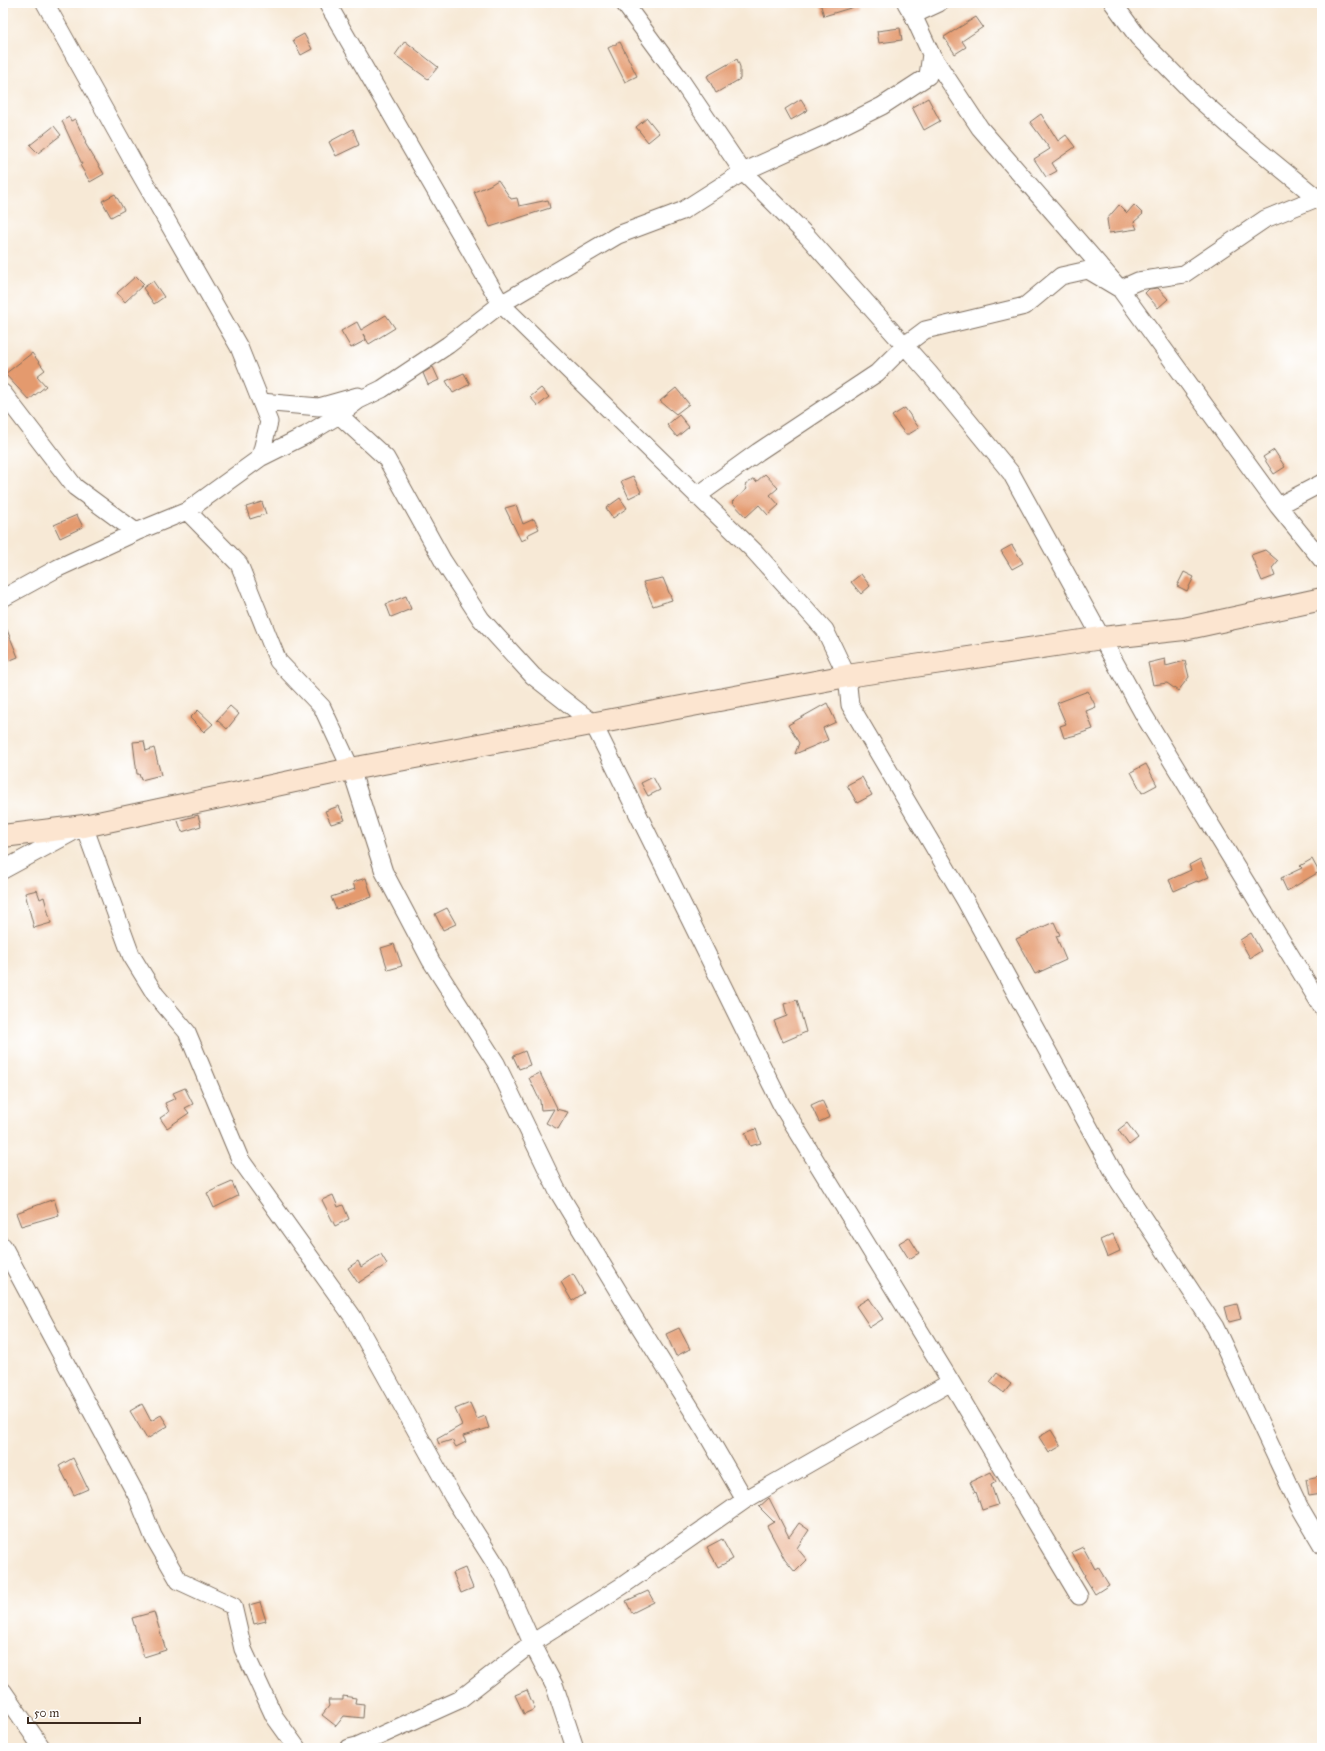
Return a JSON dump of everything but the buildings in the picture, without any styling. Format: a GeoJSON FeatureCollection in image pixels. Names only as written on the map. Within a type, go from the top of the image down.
{"type":"FeatureCollection","features":[{"type":"Feature","properties":{"kind":"street"},"geometry":{"type":"LineString","coordinates":[[45,3],[127,151],[239,347],[269,422],[260,458]]}},
{"type":"Feature","properties":{"kind":"street"},"geometry":{"type":"LineString","coordinates":[[327,3],[501,304],[754,551],[825,630],[847,676],[850,705],[965,900],[1118,1180],[1215,1327],[1299,1506],[1322,1545]]}},
{"type":"Feature","properties":{"kind":"street"},"geometry":{"type":"LineString","coordinates":[[624,3],[680,79],[743,172],[808,236],[929,373],[1011,473],[1145,717],[1322,1007]]}},
{"type":"Feature","properties":{"kind":"street"},"geometry":{"type":"LineString","coordinates":[[939,3],[910,9],[931,54],[980,128],[1120,289],[1278,506],[1322,560]]}},
{"type":"Feature","properties":{"kind":"street"},"geometry":{"type":"LineString","coordinates":[[1113,3],[1138,37],[1199,99],[1240,135],[1320,199]]}},
{"type":"Feature","properties":{"kind":"street"},"geometry":{"type":"LineString","coordinates":[[3,598],[58,568],[136,532],[187,511],[260,458],[306,436],[359,400],[382,389],[448,345],[501,304],[618,235],[682,211],[743,172],[822,136],[882,106],[928,76],[931,54]]}},
{"type":"Feature","properties":{"kind":"street"},"geometry":{"type":"LineString","coordinates":[[1120,289],[1138,281],[1184,274],[1265,219],[1320,199]]}},
{"type":"Feature","properties":{"kind":"street"},"geometry":{"type":"LineString","coordinates":[[697,496],[758,452],[877,373],[904,345],[925,330],[1025,306],[1061,276],[1088,270],[1120,289]]}},
{"type":"Feature","properties":{"kind":"street"},"geometry":{"type":"LineString","coordinates":[[261,402],[319,407],[382,389]]}},
{"type":"Feature","properties":{"kind":"street"},"geometry":{"type":"LineString","coordinates":[[3,393],[75,487],[136,532]]}},
{"type":"Feature","properties":{"kind":"street"},"geometry":{"type":"LineString","coordinates":[[339,415],[386,458],[443,561],[481,619],[533,676],[593,724],[781,1104],[951,1382],[1079,1596]]}},
{"type":"Feature","properties":{"kind":"street"},"geometry":{"type":"LineString","coordinates":[[1278,506],[1322,483]]}},
{"type":"Feature","properties":{"kind":"street"},"geometry":{"type":"LineString","coordinates":[[187,511],[239,564],[278,661],[322,707],[351,769],[384,872],[431,961],[496,1063],[557,1190],[705,1431],[745,1500]]}},
{"type":"Feature","properties":{"kind":"street"},"geometry":{"type":"LineString","coordinates":[[3,836],[84,826],[351,769],[847,676],[1102,638],[1184,629],[1322,599]]}},
{"type":"Feature","properties":{"kind":"street"},"geometry":{"type":"LineString","coordinates":[[3,870],[84,826]]}},
{"type":"Feature","properties":{"kind":"street"},"geometry":{"type":"LineString","coordinates":[[84,826],[131,955],[155,994],[187,1032],[240,1159],[353,1317],[453,1497],[501,1573],[532,1643],[555,1687],[575,1748]]}},
{"type":"Feature","properties":{"kind":"street"},"geometry":{"type":"LineString","coordinates":[[3,1246],[137,1496],[153,1536],[179,1581],[233,1606],[243,1649],[274,1716],[297,1748]]}},
{"type":"Feature","properties":{"kind":"street"},"geometry":{"type":"LineString","coordinates":[[349,1748],[357,1746],[459,1700],[532,1643],[622,1586],[745,1500],[951,1382]]}},
{"type":"Feature","properties":{"kind":"street"},"geometry":{"type":"LineString","coordinates":[[3,1690],[42,1748]]}}]}
